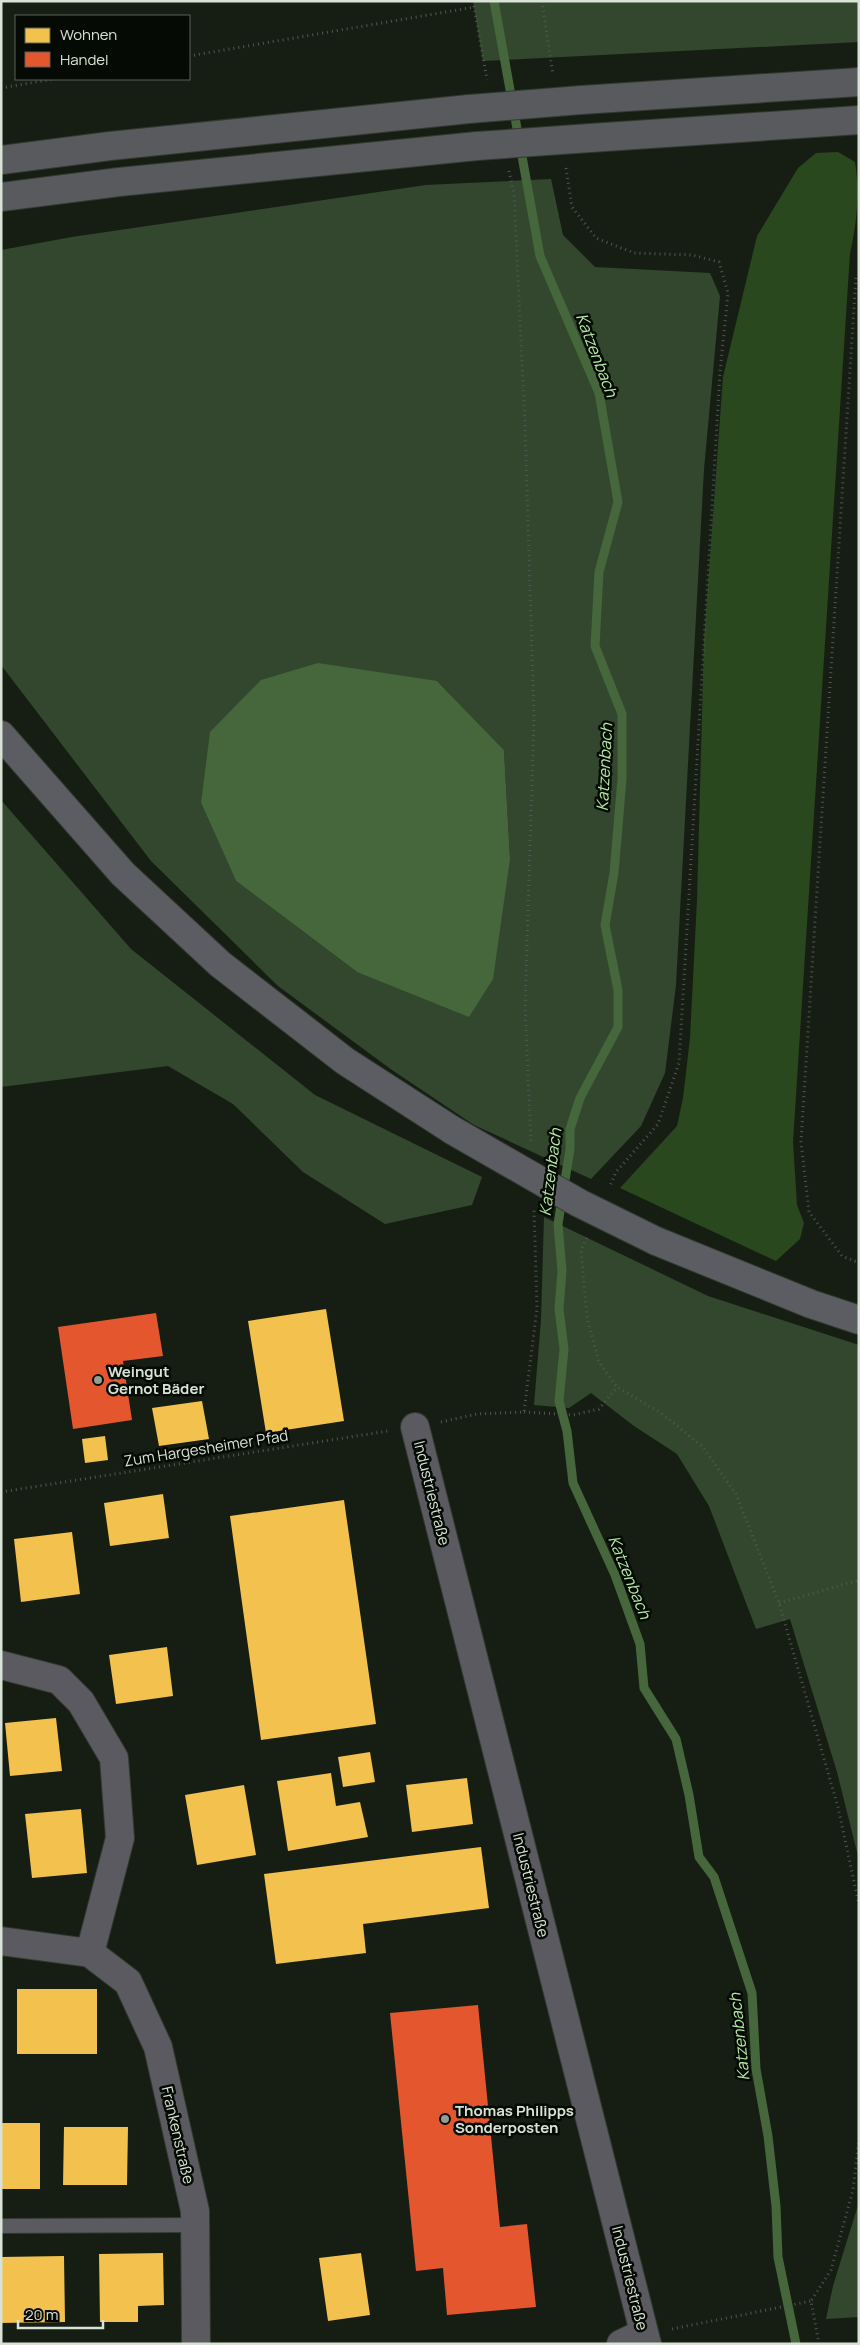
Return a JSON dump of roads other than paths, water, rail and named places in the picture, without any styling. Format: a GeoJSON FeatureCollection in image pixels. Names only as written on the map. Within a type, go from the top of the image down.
{"type":"FeatureCollection","features":[{"type":"Feature","properties":{"kind":"highway"},"geometry":{"type":"LineString","coordinates":[[1,160],[110,146],[469,109],[859,82]]}},
{"type":"Feature","properties":{"kind":"highway"},"geometry":{"type":"LineString","coordinates":[[1,197],[119,182],[477,146],[859,120]]}},
{"type":"Feature","properties":{"kind":"main road"},"geometry":{"type":"LineString","coordinates":[[1,735],[123,874],[220,964],[345,1060],[452,1130],[579,1203],[656,1240],[810,1304],[859,1320]]}},
{"type":"Feature","properties":{"kind":"street","name":"Industriestraße"},"geometry":{"type":"LineString","coordinates":[[415,1427],[638,2340]]}},
{"type":"Feature","properties":{"kind":"street"},"geometry":{"type":"LineString","coordinates":[[1,1665],[59,1680],[81,1702],[114,1758],[120,1838],[90,1954]]}},
{"type":"Feature","properties":{"kind":"street","name":"Frankenstraße"},"geometry":{"type":"LineString","coordinates":[[1,1941],[90,1954],[128,1982],[158,2046],[195,2212],[196,2344]]}},
{"type":"Feature","properties":{"kind":"lane"},"geometry":{"type":"LineString","coordinates":[[1,2226],[195,2225]]}},
{"type":"Feature","properties":{"kind":"waterway","name":"Katzenbach"},"geometry":{"type":"LineString","coordinates":[[494,1],[540,256],[599,393],[618,502],[599,572],[595,646],[622,714],[622,779],[614,873],[605,925],[618,990],[618,1027],[580,1098],[570,1129],[570,1149],[558,1224],[562,1271],[559,1309],[564,1349],[559,1401],[567,1431],[573,1483],[615,1575],[640,1644],[644,1688],[676,1739],[689,1795],[699,1857],[714,1877],[752,1993],[756,2069],[768,2136],[776,2206],[778,2257],[796,2344]]}},
{"type":"Feature","properties":{"kind":"place","name":"Weingut Gernot Bäder"},"geometry":{"type":"Point","coordinates":[98,1380]}},
{"type":"Feature","properties":{"kind":"place","name":"Thomas Philipps Sonderposten"},"geometry":{"type":"Point","coordinates":[445,2119]}}]}
